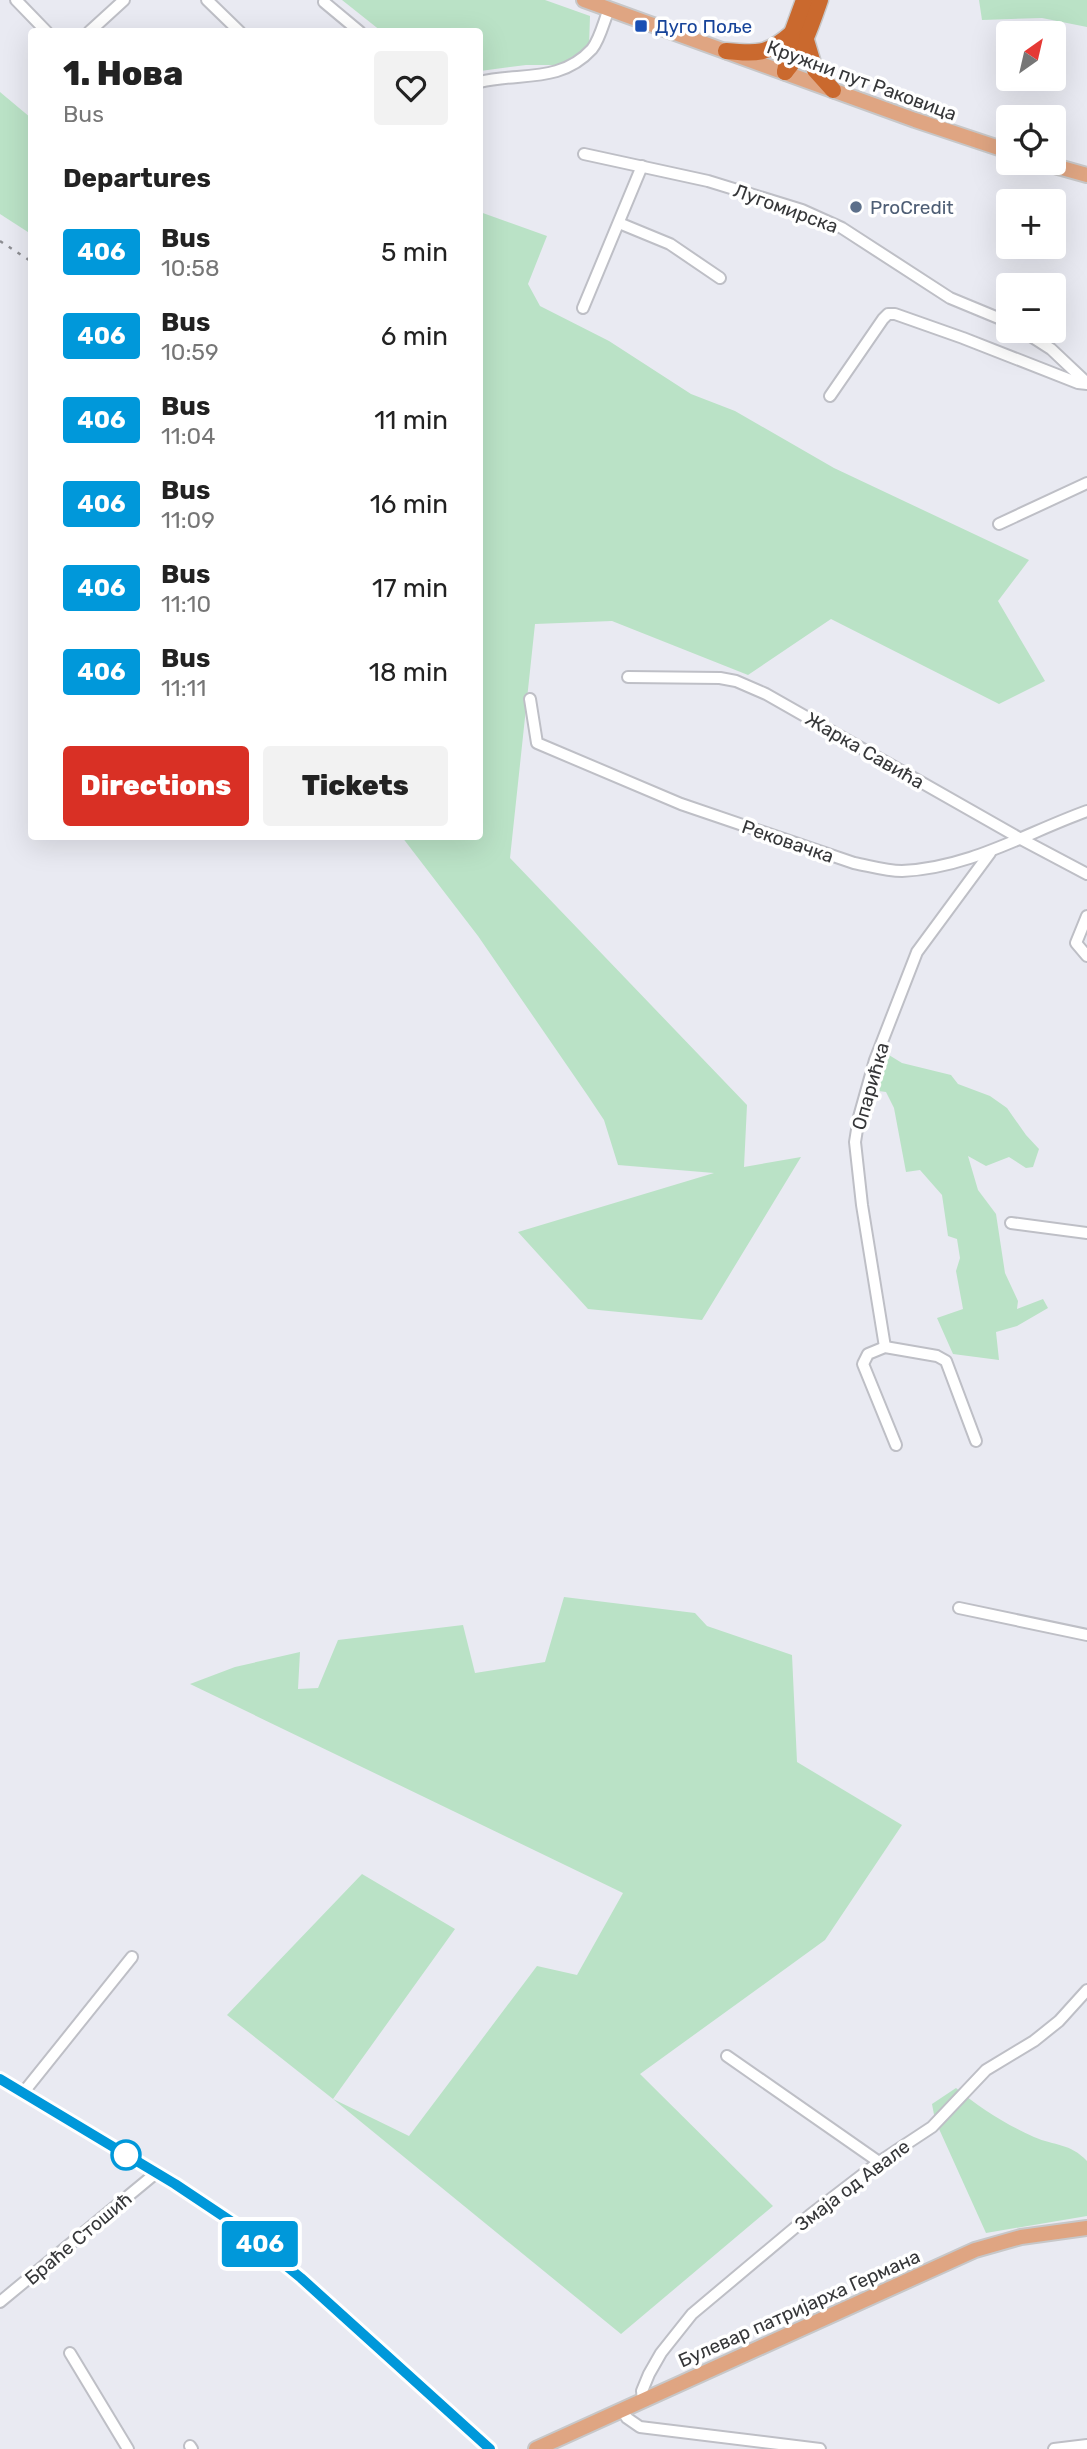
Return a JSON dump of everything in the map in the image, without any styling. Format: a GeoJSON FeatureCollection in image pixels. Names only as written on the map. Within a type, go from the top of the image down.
{"type":"FeatureCollection","features":[{"type":"Feature","properties":{"kind":"highway"},"geometry":{"type":"LineString","coordinates":[[785,72],[799,54],[804,0]]}},
{"type":"Feature","properties":{"kind":"highway"},"geometry":{"type":"LineString","coordinates":[[726,51],[764,52],[799,37],[820,0]]}},
{"type":"Feature","properties":{"kind":"highway"},"geometry":{"type":"LineString","coordinates":[[799,37],[815,70],[833,90]]}},
{"type":"Feature","properties":{"kind":"main road","name":"Кружни пут Раковица"},"geometry":{"type":"LineString","coordinates":[[584,0],[996,147]]}},
{"type":"Feature","properties":{"kind":"main road"},"geometry":{"type":"LineString","coordinates":[[1066,169],[1087,175]]}},
{"type":"Feature","properties":{"kind":"main road","name":"Булевар патријарха Германа"},"geometry":{"type":"LineString","coordinates":[[536,2449],[975,2250],[1021,2237],[1087,2228]]}},
{"type":"Feature","properties":{"kind":"street"},"geometry":{"type":"LineString","coordinates":[[16,0],[43,28]]}},
{"type":"Feature","properties":{"kind":"street"},"geometry":{"type":"LineString","coordinates":[[93,28],[124,0]]}},
{"type":"Feature","properties":{"kind":"street"},"geometry":{"type":"LineString","coordinates":[[207,0],[236,28]]}},
{"type":"Feature","properties":{"kind":"street"},"geometry":{"type":"LineString","coordinates":[[324,2],[355,28]]}},
{"type":"Feature","properties":{"kind":"street"},"geometry":{"type":"LineString","coordinates":[[483,82],[544,76],[571,64],[592,48],[609,9]]}},
{"type":"Feature","properties":{"kind":"street","name":"Лугомирска"},"geometry":{"type":"LineString","coordinates":[[584,154],[720,184],[802,210],[851,233],[950,298],[996,317]]}},
{"type":"Feature","properties":{"kind":"street"},"geometry":{"type":"LineString","coordinates":[[583,308],[642,166]]}},
{"type":"Feature","properties":{"kind":"street"},"geometry":{"type":"LineString","coordinates":[[619,223],[670,244],[720,278]]}},
{"type":"Feature","properties":{"kind":"street"},"geometry":{"type":"LineString","coordinates":[[830,396],[888,314],[895,314],[963,338],[1078,383],[1087,383]]}},
{"type":"Feature","properties":{"kind":"street"},"geometry":{"type":"LineString","coordinates":[[1042,343],[1087,383]]}},
{"type":"Feature","properties":{"kind":"street"},"geometry":{"type":"LineString","coordinates":[[999,524],[1087,483]]}},
{"type":"Feature","properties":{"kind":"street","name":"Жарка Савића"},"geometry":{"type":"LineString","coordinates":[[628,677],[720,678],[736,681],[766,694],[1087,874]]}},
{"type":"Feature","properties":{"kind":"street","name":"Рековачка"},"geometry":{"type":"LineString","coordinates":[[530,699],[537,743],[681,804],[879,869],[904,871],[990,853],[1087,811]]}},
{"type":"Feature","properties":{"kind":"street","name":"Опарићка"},"geometry":{"type":"LineString","coordinates":[[886,1347],[862,1205],[855,1142],[859,1117],[875,1060],[917,952],[990,853]]}},
{"type":"Feature","properties":{"kind":"street"},"geometry":{"type":"LineString","coordinates":[[1087,916],[1076,943],[1087,956]]}},
{"type":"Feature","properties":{"kind":"street"},"geometry":{"type":"LineString","coordinates":[[1011,1223],[1087,1233]]}},
{"type":"Feature","properties":{"kind":"street"},"geometry":{"type":"LineString","coordinates":[[895,1445],[863,1364],[868,1354],[886,1347],[937,1356],[946,1361],[976,1441]]}},
{"type":"Feature","properties":{"kind":"street"},"geometry":{"type":"LineString","coordinates":[[959,1608],[1087,1635]]}},
{"type":"Feature","properties":{"kind":"street"},"geometry":{"type":"LineString","coordinates":[[23,2093],[132,1957]]}},
{"type":"Feature","properties":{"kind":"street","name":"Змаја од Авале"},"geometry":{"type":"LineString","coordinates":[[643,2400],[642,2391],[649,2374],[661,2353],[692,2314],[810,2215],[879,2162],[932,2127],[986,2070],[1059,2021],[1087,1990]]}},
{"type":"Feature","properties":{"kind":"street"},"geometry":{"type":"LineString","coordinates":[[727,2056],[879,2162]]}},
{"type":"Feature","properties":{"kind":"street"},"geometry":{"type":"LineString","coordinates":[[0,2080],[220,2213],[261,2245],[490,2449]]}},
{"type":"Feature","properties":{"kind":"street","name":"Браће Стошић"},"geometry":{"type":"LineString","coordinates":[[0,2302],[156,2173]]}},
{"type":"Feature","properties":{"kind":"street"},"geometry":{"type":"LineString","coordinates":[[70,2353],[128,2449]]}},
{"type":"Feature","properties":{"kind":"street"},"geometry":{"type":"LineString","coordinates":[[622,2410],[627,2418],[640,2427],[820,2449]]}},
{"type":"Feature","properties":{"kind":"street"},"geometry":{"type":"LineString","coordinates":[[1054,2449],[1087,2445]]}},
{"type":"Feature","properties":{"kind":"green space"},"geometry":{"type":"Polygon","coordinates":[[[342,0],[545,0],[590,16],[589,46],[560,65],[526,65],[483,71],[483,28],[377,28],[342,0]]]}},
{"type":"Feature","properties":{"kind":"green space"},"geometry":{"type":"Polygon","coordinates":[[[979,0],[1087,0],[1087,27],[1042,18],[982,20],[979,0]]]}},
{"type":"Feature","properties":{"kind":"green space"},"geometry":{"type":"Polygon","coordinates":[[[0,92],[28,115],[28,232],[0,214],[0,92]]]}},
{"type":"Feature","properties":{"kind":"green space"},"geometry":{"type":"Polygon","coordinates":[[[483,213],[547,236],[528,284],[540,306],[609,341],[691,394],[735,411],[834,468],[1029,560],[998,601],[1045,681],[999,704],[831,619],[748,675],[612,621],[535,624],[510,858],[747,1105],[744,1167],[801,1157],[702,1320],[588,1309],[518,1232],[714,1173],[618,1165],[604,1120],[478,936],[404,840],[483,840],[483,213]]]}},
{"type":"Feature","properties":{"kind":"green space"},"geometry":{"type":"Polygon","coordinates":[[[884,1052],[902,1063],[951,1075],[958,1084],[990,1096],[1007,1108],[1039,1149],[1033,1167],[1026,1168],[1009,1157],[986,1166],[968,1156],[978,1190],[996,1214],[1005,1273],[1018,1301],[1017,1309],[1043,1299],[1048,1308],[1017,1326],[996,1332],[999,1360],[953,1354],[937,1318],[963,1309],[956,1271],[960,1258],[957,1239],[948,1236],[942,1195],[920,1170],[906,1172],[894,1108],[886,1092],[871,1090],[884,1052]]]}},
{"type":"Feature","properties":{"kind":"green space"},"geometry":{"type":"Polygon","coordinates":[[[564,1597],[695,1613],[707,1626],[792,1655],[797,1762],[902,1825],[825,1940],[640,2074],[773,2206],[621,2334],[333,2099],[409,2136],[537,1966],[577,1975],[623,1893],[190,1684],[235,1667],[300,1652],[298,1689],[318,1688],[338,1640],[463,1625],[475,1673],[545,1662],[564,1597]]]}},
{"type":"Feature","properties":{"kind":"green space"},"geometry":{"type":"Polygon","coordinates":[[[362,1874],[455,1929],[333,2099],[227,2015],[362,1874]]]}},
{"type":"Feature","properties":{"kind":"green space"},"geometry":{"type":"Polygon","coordinates":[[[956,2088],[1013,2127],[1081,2155],[1087,2161],[1087,2216],[986,2233],[935,2120],[932,2104],[956,2088]]]}},
{"type":"Feature","properties":{"kind":"railway"},"geometry":{"type":"LineString","coordinates":[[0,241],[28,259]]}},
{"type":"Feature","properties":{"kind":"bus line","name":"406"},"geometry":{"type":"LineString","coordinates":[[0,2079],[175,2184],[235,2224],[301,2278],[490,2449]]}},
{"type":"Feature","properties":{"kind":"place","name":"Дуго Поље"},"geometry":{"type":"Point","coordinates":[641,26]}},
{"type":"Feature","properties":{"kind":"place","name":"ProCredit"},"geometry":{"type":"Point","coordinates":[856,207]}}]}
